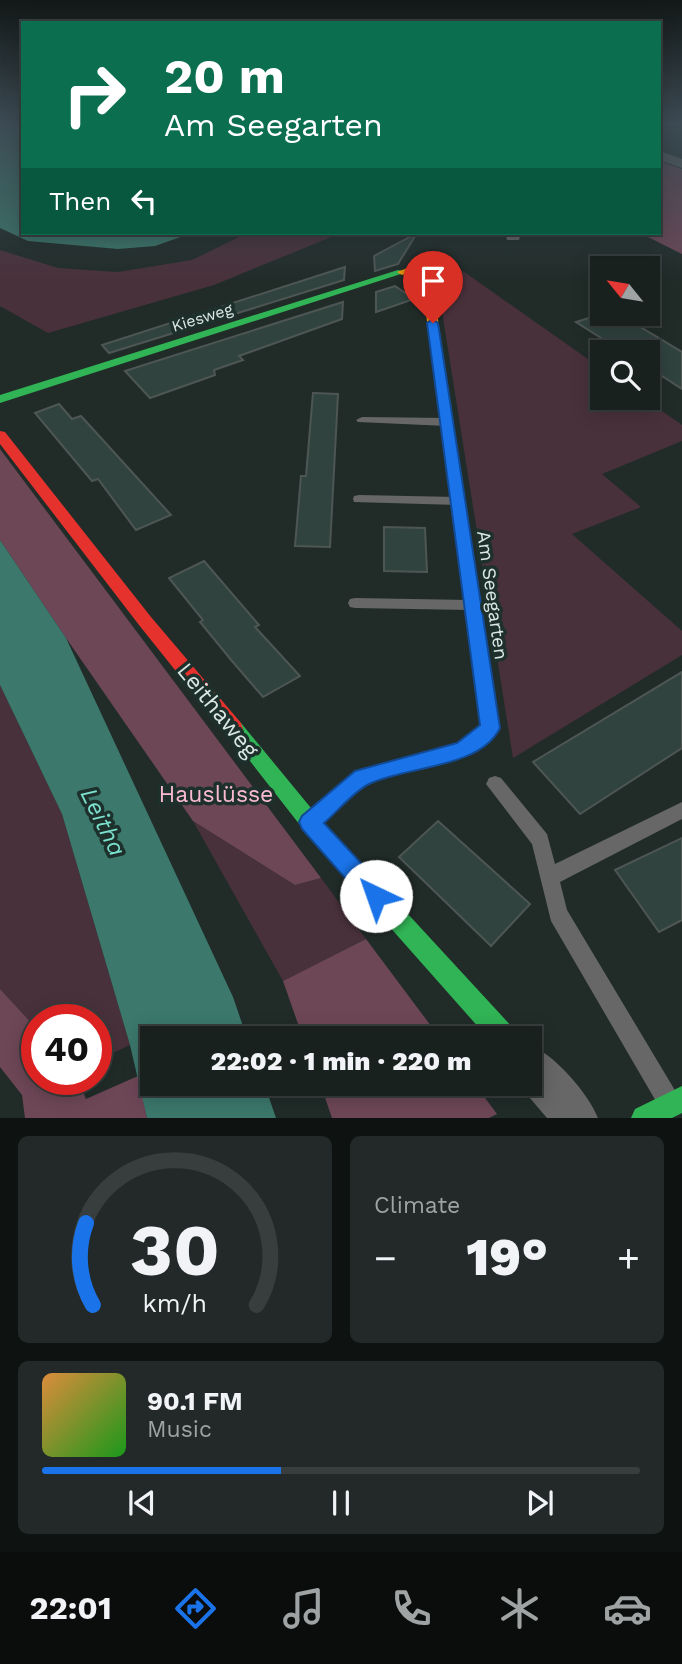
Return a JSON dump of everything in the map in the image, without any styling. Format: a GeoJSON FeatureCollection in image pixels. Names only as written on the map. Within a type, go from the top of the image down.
{"type":"FeatureCollection","features":[{"type":"Feature","properties":{"kind":"street","name":"Kiesweg"},"geometry":{"type":"LineString","coordinates":[[0,399],[415,268]]}},
{"type":"Feature","properties":{"kind":"street","name":"Am Seegarten"},"geometry":{"type":"LineString","coordinates":[[310,822],[362,777],[463,750],[490,728],[426,273],[415,268]]}},
{"type":"Feature","properties":{"kind":"street","name":"Leithaweg"},"geometry":{"type":"LineString","coordinates":[[0,435],[145,621],[310,822],[494,1026]]}},
{"type":"Feature","properties":{"kind":"street"},"geometry":{"type":"LineString","coordinates":[[542,1080],[576,1118]]}},
{"type":"Feature","properties":{"kind":"street"},"geometry":{"type":"LineString","coordinates":[[644,1118],[676,1102]]}},
{"type":"Feature","properties":{"kind":"lane"},"geometry":{"type":"LineString","coordinates":[[362,420],[447,422]]}},
{"type":"Feature","properties":{"kind":"lane"},"geometry":{"type":"LineString","coordinates":[[359,499],[458,501]]}},
{"type":"Feature","properties":{"kind":"lane"},"geometry":{"type":"LineString","coordinates":[[355,603],[473,605]]}},
{"type":"Feature","properties":{"kind":"lane"},"geometry":{"type":"LineString","coordinates":[[495,784],[540,840],[558,914],[676,1102]]}},
{"type":"Feature","properties":{"kind":"lane"},"geometry":{"type":"LineString","coordinates":[[549,877],[682,810]]}},
{"type":"Feature","properties":{"kind":"shaded area"},"geometry":{"type":"Polygon","coordinates":[[[243,235],[336,235],[214,285],[48,333],[0,306],[0,250],[58,268],[118,272],[192,260],[243,235]]]}},
{"type":"Feature","properties":{"kind":"shaded area"},"geometry":{"type":"Polygon","coordinates":[[[450,262],[590,361],[590,410],[660,410],[682,425],[682,441],[602,474],[641,507],[572,534],[682,631],[682,655],[513,758],[435,267],[450,262]]]}},
{"type":"Feature","properties":{"kind":"shaded area"},"geometry":{"type":"Polygon","coordinates":[[[0,685],[62,814],[130,1045],[112,1053],[112,1004],[21,1004],[21,1012],[0,989],[0,685]]]}},
{"type":"Feature","properties":{"kind":"shaded area"},"geometry":{"type":"Polygon","coordinates":[[[193,821],[295,885],[321,878],[366,939],[283,981],[193,821]]]}},
{"type":"Feature","properties":{"kind":"green space"},"geometry":{"type":"Polygon","coordinates":[[[661,177],[682,177],[682,254],[644,235],[661,235],[661,177]]]}},
{"type":"Feature","properties":{"kind":"green space","name":"Hauslüsse"},"geometry":{"type":"Polygon","coordinates":[[[0,449],[321,878],[295,885],[193,821],[0,540],[0,449]]]}},
{"type":"Feature","properties":{"kind":"green space"},"geometry":{"type":"Polygon","coordinates":[[[366,939],[431,1026],[299,1026],[283,981],[366,939]]]}},
{"type":"Feature","properties":{"kind":"green space"},"geometry":{"type":"Polygon","coordinates":[[[0,989],[21,1012],[21,1094],[0,1067],[0,989]]]}},
{"type":"Feature","properties":{"kind":"green space"},"geometry":{"type":"Polygon","coordinates":[[[138,1076],[140,1096],[142,1096],[147,1118],[25,1118],[22,1095],[84,1095],[86,1099],[95,1095],[112,1095],[112,1088],[138,1076]]]}},
{"type":"Feature","properties":{"kind":"green space"},"geometry":{"type":"Polygon","coordinates":[[[324,1096],[484,1096],[497,1114],[489,1118],[332,1118],[324,1096]]]}},
{"type":"Feature","properties":{"kind":"water"},"geometry":{"type":"Polygon","coordinates":[[[0,177],[21,177],[21,235],[186,235],[155,246],[118,249],[28,241],[0,228],[0,177]]]}},
{"type":"Feature","properties":{"kind":"water","name":"Leitha"},"geometry":{"type":"Polygon","coordinates":[[[0,540],[66,638],[233,997],[243,1026],[140,1026],[140,1088],[130,1045],[62,814],[0,685],[0,540]]]}},
{"type":"Feature","properties":{"kind":"water"},"geometry":{"type":"Polygon","coordinates":[[[142,1096],[268,1096],[276,1118],[147,1118],[142,1096]]]}},
{"type":"Feature","properties":{"kind":"building"},"geometry":{"type":"Polygon","coordinates":[[[416,235],[398,264],[375,271],[374,256],[416,235]]]}},
{"type":"Feature","properties":{"kind":"building"},"geometry":{"type":"Polygon","coordinates":[[[345,267],[344,280],[109,353],[102,345],[345,267]]]}},
{"type":"Feature","properties":{"kind":"building"},"geometry":{"type":"Polygon","coordinates":[[[395,286],[414,299],[376,312],[376,292],[395,286]]]}},
{"type":"Feature","properties":{"kind":"building"},"geometry":{"type":"Polygon","coordinates":[[[343,302],[342,319],[239,356],[243,360],[214,370],[215,375],[150,398],[125,371],[343,302]]]}},
{"type":"Feature","properties":{"kind":"building"},"geometry":{"type":"Polygon","coordinates":[[[590,318],[590,326],[639,326],[682,352],[682,389],[660,375],[660,340],[604,340],[576,322],[590,318]]]}},
{"type":"Feature","properties":{"kind":"building"},"geometry":{"type":"Polygon","coordinates":[[[313,393],[338,394],[330,547],[295,546],[301,476],[306,476],[313,393]]]}},
{"type":"Feature","properties":{"kind":"building"},"geometry":{"type":"Polygon","coordinates":[[[59,404],[72,419],[81,416],[171,515],[136,530],[98,479],[92,481],[35,413],[59,404]]]}},
{"type":"Feature","properties":{"kind":"building"},"geometry":{"type":"Polygon","coordinates":[[[384,527],[425,528],[427,572],[384,571],[384,527]]]}},
{"type":"Feature","properties":{"kind":"building"},"geometry":{"type":"Polygon","coordinates":[[[204,561],[259,625],[255,627],[300,676],[263,697],[232,661],[169,578],[204,561]]]}},
{"type":"Feature","properties":{"kind":"building"},"geometry":{"type":"Polygon","coordinates":[[[682,672],[682,748],[580,814],[533,762],[682,672]]]}},
{"type":"Feature","properties":{"kind":"building"},"geometry":{"type":"Polygon","coordinates":[[[438,821],[530,904],[491,946],[399,857],[438,821]]]}},
{"type":"Feature","properties":{"kind":"building"},"geometry":{"type":"Polygon","coordinates":[[[682,838],[682,920],[659,932],[615,870],[682,838]]]}},
{"type":"Feature","properties":{"kind":"traffic: fast"},"geometry":{"type":"LineString","coordinates":[[0,399],[402,272]]}},
{"type":"Feature","properties":{"kind":"traffic: fast"},"geometry":{"type":"LineString","coordinates":[[310,822],[362,777],[463,750],[490,728],[467,567]]}},
{"type":"Feature","properties":{"kind":"traffic: fast"},"geometry":{"type":"LineString","coordinates":[[234,729],[310,822],[494,1026]]}},
{"type":"Feature","properties":{"kind":"traffic: fast"},"geometry":{"type":"LineString","coordinates":[[644,1118],[682,1099]]}},
{"type":"Feature","properties":{"kind":"traffic: slow"},"geometry":{"type":"LineString","coordinates":[[402,272],[415,268],[426,273],[467,567]]}},
{"type":"Feature","properties":{"kind":"traffic: jam"},"geometry":{"type":"LineString","coordinates":[[0,435],[145,621],[234,729]]}},
{"type":"Feature","properties":{"kind":"route"},"geometry":{"type":"LineString","coordinates":[[376,896],[310,822],[362,777],[463,750],[490,728],[433,323]]}}]}
